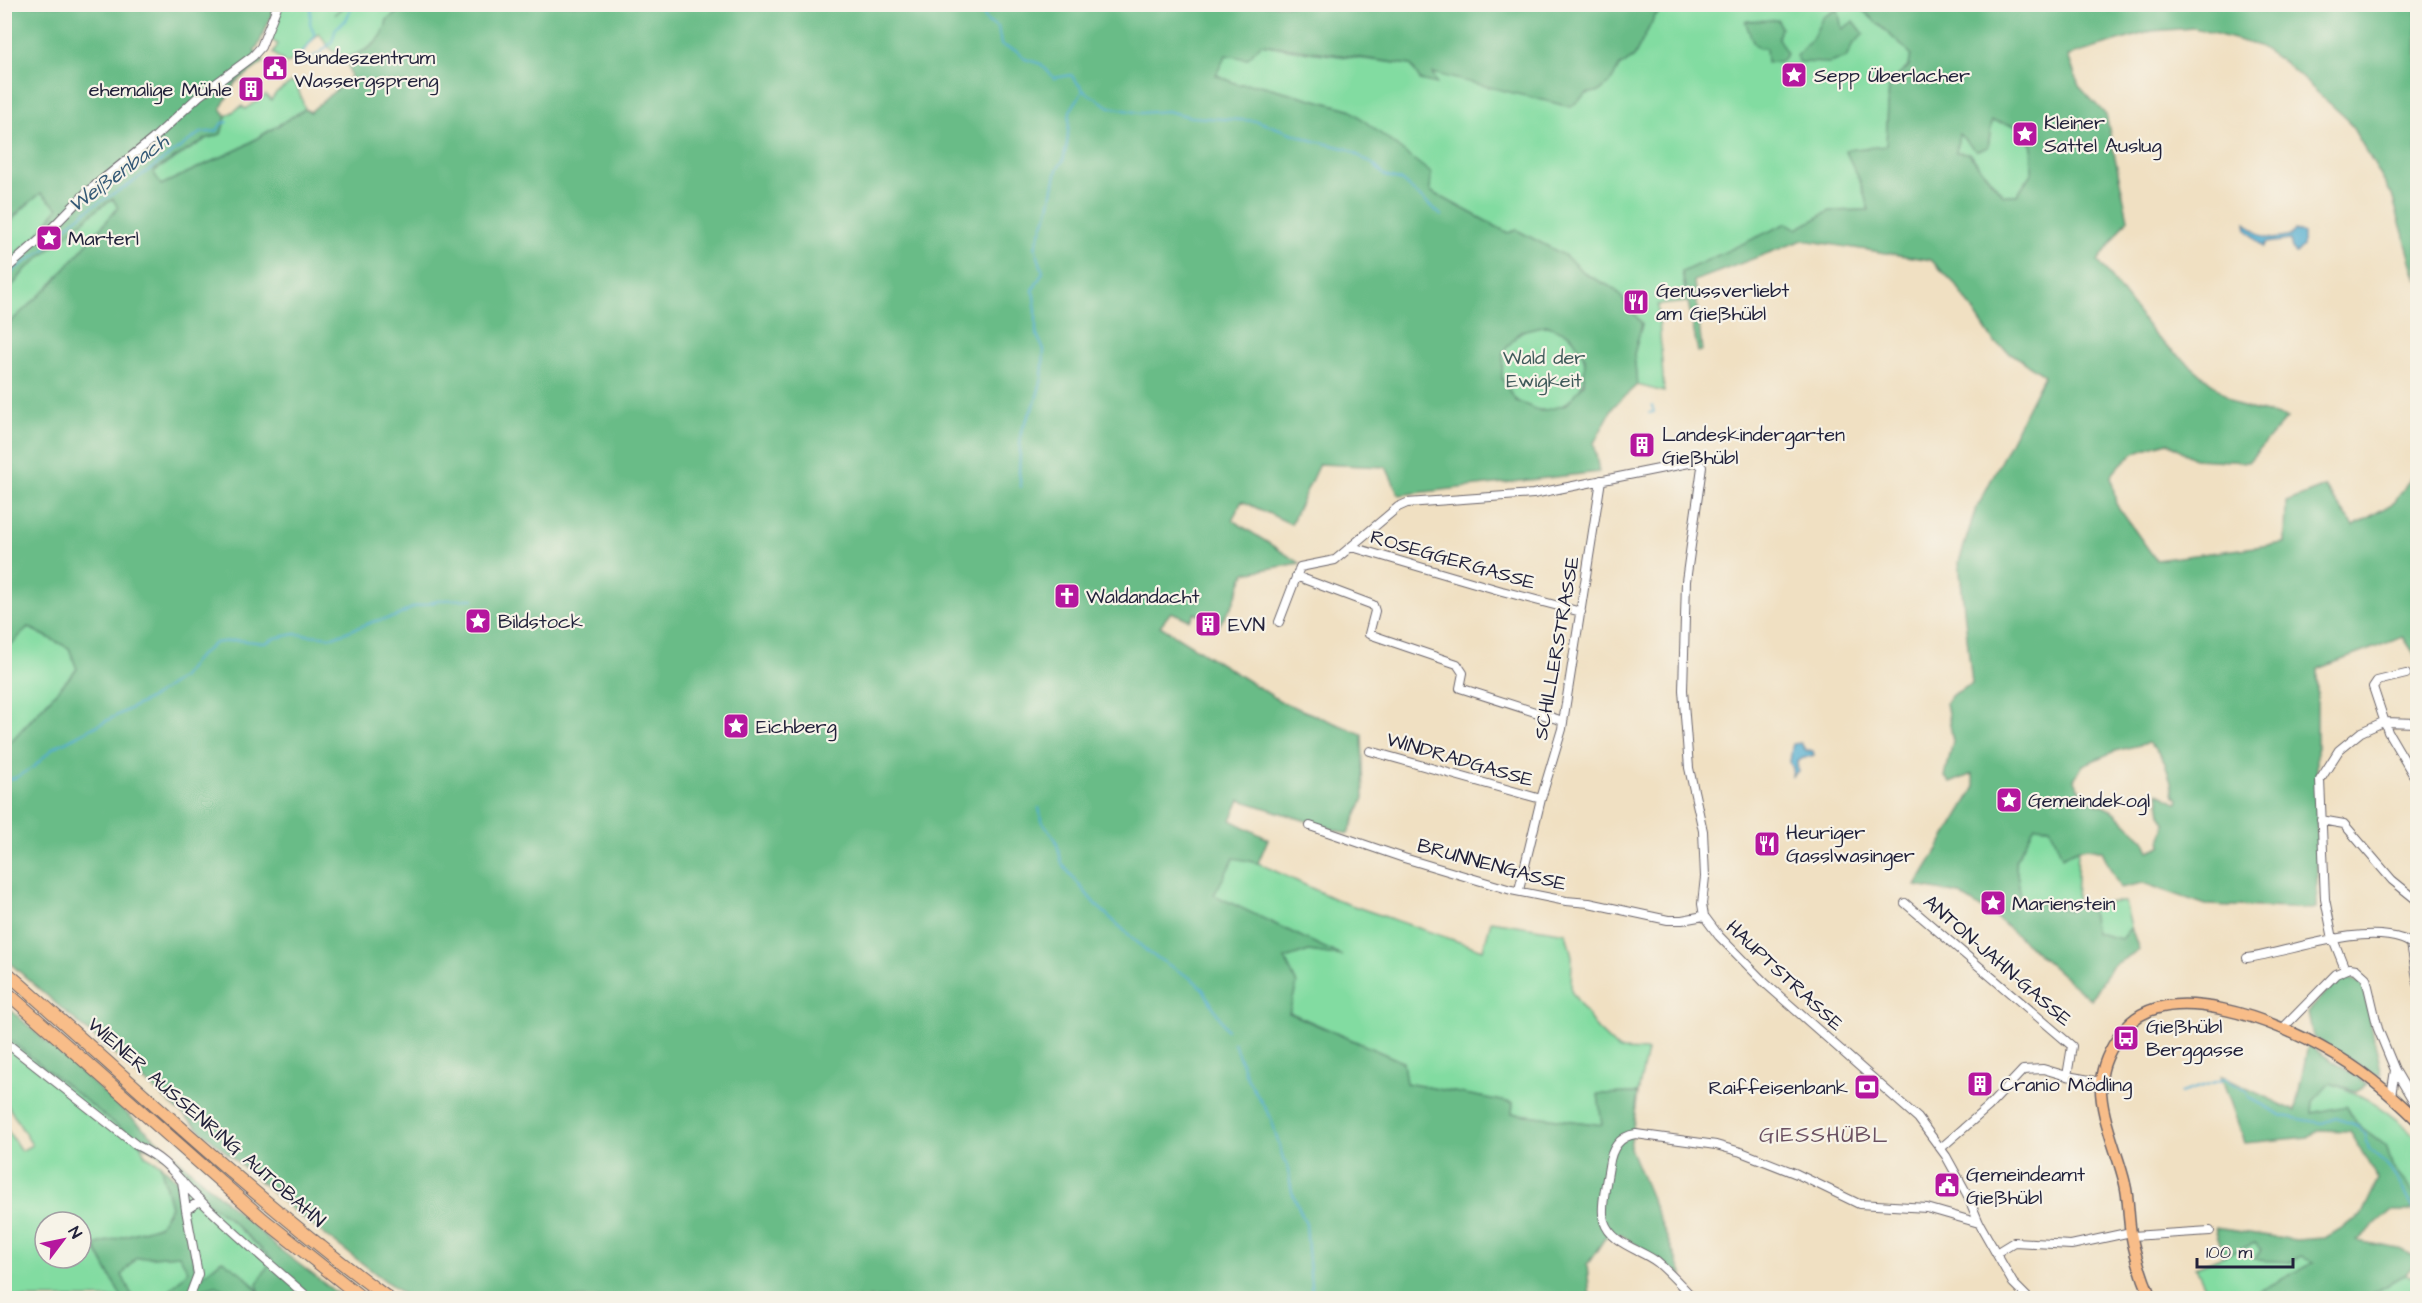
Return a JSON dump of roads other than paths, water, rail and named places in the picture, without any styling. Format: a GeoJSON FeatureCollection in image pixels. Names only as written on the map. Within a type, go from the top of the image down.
{"type":"FeatureCollection","features":[{"type":"Feature","properties":{"kind":"highway","name":"WIENER AUSSENRING AUTOBAHN"},"geometry":{"type":"LineString","coordinates":[[4,970],[284,1216],[388,1299]]}},
{"type":"Feature","properties":{"kind":"highway","name":"WIENER AUSSENRING AUTOBAHN"},"geometry":{"type":"LineString","coordinates":[[4,990],[263,1219],[362,1299]]}},
{"type":"Feature","properties":{"kind":"main road"},"geometry":{"type":"LineString","coordinates":[[2151,1299],[2131,1234],[2125,1183],[2104,1107],[2101,1082],[2110,1050],[2127,1025],[2152,1010],[2167,1006],[2197,1005],[2244,1016],[2282,1029],[2341,1059],[2391,1096],[2418,1121]]}},
{"type":"Feature","properties":{"kind":"street"},"geometry":{"type":"LineString","coordinates":[[4,271],[44,236],[87,192],[153,139],[199,96],[253,56],[261,47],[278,4]]}},
{"type":"Feature","properties":{"kind":"street","name":"HAUPTSTRASSE"},"geometry":{"type":"LineString","coordinates":[[1601,480],[1696,462],[1702,467],[1686,581],[1683,690],[1689,768],[1703,831],[1705,877],[1702,904],[1704,916],[1719,936],[1765,983],[1905,1105],[1941,1148],[1967,1194],[1978,1223],[2013,1283],[2028,1299]]}},
{"type":"Feature","properties":{"kind":"street"},"geometry":{"type":"LineString","coordinates":[[1279,622],[1300,567],[1335,560],[1398,507],[1407,503],[1533,494],[1601,480]]}},
{"type":"Feature","properties":{"kind":"street","name":"SCHILLERSTRASSE"},"geometry":{"type":"LineString","coordinates":[[1519,890],[1563,721],[1601,480]]}},
{"type":"Feature","properties":{"kind":"street","name":"ROSEGGERGASSE"},"geometry":{"type":"LineString","coordinates":[[1352,547],[1496,590],[1581,612]]}},
{"type":"Feature","properties":{"kind":"street"},"geometry":{"type":"LineString","coordinates":[[1296,576],[1372,605],[1375,610],[1369,634],[1457,664],[1463,673],[1460,688],[1563,721]]}},
{"type":"Feature","properties":{"kind":"street"},"geometry":{"type":"LineString","coordinates":[[2406,674],[2374,683],[2383,722],[2418,783]]}},
{"type":"Feature","properties":{"kind":"street"},"geometry":{"type":"LineString","coordinates":[[2345,969],[2333,939],[2325,899],[2320,780],[2339,750],[2361,732],[2383,722],[2418,723]]}},
{"type":"Feature","properties":{"kind":"street","name":"WINDRADGASSE"},"geometry":{"type":"LineString","coordinates":[[1370,750],[1541,799]]}},
{"type":"Feature","properties":{"kind":"street"},"geometry":{"type":"LineString","coordinates":[[2321,820],[2344,824],[2392,880],[2418,901]]}},
{"type":"Feature","properties":{"kind":"street","name":"BRUNNENGASSE"},"geometry":{"type":"LineString","coordinates":[[1310,826],[1404,858],[1510,890],[1668,920],[1704,916]]}},
{"type":"Feature","properties":{"kind":"street","name":"ANTON-JAHN-GASSE"},"geometry":{"type":"LineString","coordinates":[[1905,903],[2072,1046],[2067,1076]]}},
{"type":"Feature","properties":{"kind":"street"},"geometry":{"type":"LineString","coordinates":[[2247,958],[2275,954],[2333,939],[2378,934],[2402,939],[2414,946],[2418,984]]}},
{"type":"Feature","properties":{"kind":"street"},"geometry":{"type":"LineString","coordinates":[[2282,1029],[2336,974],[2345,969],[2356,969],[2366,978],[2378,1029],[2395,1070],[2418,1108]]}},
{"type":"Feature","properties":{"kind":"street"},"geometry":{"type":"LineString","coordinates":[[4,1041],[136,1145],[169,1165],[200,1200],[309,1299]]}},
{"type":"Feature","properties":{"kind":"street"},"geometry":{"type":"LineString","coordinates":[[1941,1148],[1988,1107],[2023,1070],[2043,1069],[2101,1082]]}},
{"type":"Feature","properties":{"kind":"street"},"geometry":{"type":"LineString","coordinates":[[2391,1096],[2395,1070]]}},
{"type":"Feature","properties":{"kind":"street"},"geometry":{"type":"LineString","coordinates":[[1693,1299],[1657,1262],[1630,1245],[1616,1240],[1607,1228],[1603,1218],[1611,1156],[1623,1138],[1636,1134],[1716,1145],[1767,1161],[1859,1204],[1927,1208],[1978,1223]]}},
{"type":"Feature","properties":{"kind":"street"},"geometry":{"type":"LineString","coordinates":[[181,1180],[198,1274],[189,1299]]}},
{"type":"Feature","properties":{"kind":"street"},"geometry":{"type":"LineString","coordinates":[[186,1210],[200,1200]]}},
{"type":"Feature","properties":{"kind":"street"},"geometry":{"type":"LineString","coordinates":[[1996,1252],[2014,1242],[2071,1245],[2131,1234],[2210,1231]]}},
{"type":"Feature","properties":{"kind":"water"},"geometry":{"type":"Polygon","coordinates":[[[2246,223],[2262,236],[2270,239],[2290,236],[2295,230],[2303,234],[2303,246],[2296,253],[2292,249],[2290,240],[2266,243],[2263,247],[2247,230],[2246,223]]]}},
{"type":"Feature","properties":{"kind":"water"},"geometry":{"type":"Polygon","coordinates":[[[1801,743],[1806,751],[1813,751],[1814,755],[1801,759],[1797,763],[1798,771],[1792,776],[1793,768],[1790,763],[1793,744],[1801,743]]]}},
{"type":"Feature","properties":{"kind":"waterway","name":"Weißenbach"},"geometry":{"type":"LineString","coordinates":[[311,4],[310,24],[315,36],[303,52],[303,62],[321,52],[332,42],[336,28],[346,20],[353,4]]}},
{"type":"Feature","properties":{"kind":"waterway"},"geometry":{"type":"LineString","coordinates":[[969,4],[979,7],[988,22],[998,27],[1001,45],[1017,51],[1025,59],[1041,64],[1054,78],[1071,75],[1084,91],[1110,107],[1140,113],[1167,111],[1191,117],[1257,121],[1311,140],[1348,149],[1374,165],[1385,176],[1402,181],[1442,216]]}},
{"type":"Feature","properties":{"kind":"waterway"},"geometry":{"type":"LineString","coordinates":[[1021,487],[1019,472],[1021,431],[1035,403],[1042,379],[1044,350],[1036,333],[1033,290],[1043,272],[1035,247],[1049,208],[1057,169],[1063,161],[1070,111],[1083,91]]}},
{"type":"Feature","properties":{"kind":"waterway","name":"Weißenbach"},"geometry":{"type":"LineString","coordinates":[[4,283],[15,269],[45,249],[66,227],[93,206],[127,186],[200,133],[217,131],[222,123],[228,122]]}},
{"type":"Feature","properties":{"kind":"waterway"},"geometry":{"type":"LineString","coordinates":[[1649,413],[1654,412],[1652,406]]}},
{"type":"Feature","properties":{"kind":"waterway"},"geometry":{"type":"LineString","coordinates":[[4,781],[15,778],[35,766],[53,748],[153,697],[181,678],[196,659],[215,643],[237,640],[265,643],[275,638],[295,634],[333,637],[375,621],[395,617],[414,607],[442,600],[474,599]]}},
{"type":"Feature","properties":{"kind":"waterway"},"geometry":{"type":"LineString","coordinates":[[1039,808],[1042,821],[1056,840],[1062,864],[1095,904],[1149,953],[1192,979],[1202,988],[1227,1030]]}},
{"type":"Feature","properties":{"kind":"waterway"},"geometry":{"type":"LineString","coordinates":[[1234,1043],[1247,1078],[1271,1118],[1283,1158],[1287,1164],[1292,1192],[1306,1224],[1312,1298]]}},
{"type":"Feature","properties":{"kind":"waterway"},"geometry":{"type":"LineString","coordinates":[[2180,1093],[2225,1079],[2246,1091],[2250,1098],[2283,1116],[2322,1123],[2336,1118],[2355,1125],[2365,1133],[2369,1149],[2398,1180],[2418,1219]]}},
{"type":"Feature","properties":{"kind":"place","name":"Bundeszentrum Wassergspreng"},"geometry":{"type":"Point","coordinates":[275,68]}},
{"type":"Feature","properties":{"kind":"place","name":"Sepp Überlacher"},"geometry":{"type":"Point","coordinates":[1794,75]}},
{"type":"Feature","properties":{"kind":"place","name":"ehemalige Mühle"},"geometry":{"type":"Point","coordinates":[251,89]}},
{"type":"Feature","properties":{"kind":"place","name":"Kleiner Sattel Auslug"},"geometry":{"type":"Point","coordinates":[2025,134]}},
{"type":"Feature","properties":{"kind":"place","name":"Marterl"},"geometry":{"type":"Point","coordinates":[49,238]}},
{"type":"Feature","properties":{"kind":"place","name":"Genussverliebt am Gießhübl"},"geometry":{"type":"Point","coordinates":[1636,302]}},
{"type":"Feature","properties":{"kind":"place","name":"Landeskindergarten Gießhübl"},"geometry":{"type":"Point","coordinates":[1642,445]}},
{"type":"Feature","properties":{"kind":"place","name":"Waldandacht"},"geometry":{"type":"Point","coordinates":[1067,596]}},
{"type":"Feature","properties":{"kind":"place","name":"Bildstock"},"geometry":{"type":"Point","coordinates":[478,621]}},
{"type":"Feature","properties":{"kind":"place","name":"EVN"},"geometry":{"type":"Point","coordinates":[1208,624]}},
{"type":"Feature","properties":{"kind":"place","name":"Eichberg"},"geometry":{"type":"Point","coordinates":[736,726]}},
{"type":"Feature","properties":{"kind":"place","name":"Gemeindekogl"},"geometry":{"type":"Point","coordinates":[2009,800]}},
{"type":"Feature","properties":{"kind":"place","name":"Heuriger Gasslwasinger"},"geometry":{"type":"Point","coordinates":[1767,844]}},
{"type":"Feature","properties":{"kind":"place","name":"Marienstein"},"geometry":{"type":"Point","coordinates":[1993,903]}},
{"type":"Feature","properties":{"kind":"place","name":"Gießhübl Berggasse"},"geometry":{"type":"Point","coordinates":[2126,1038]}},
{"type":"Feature","properties":{"kind":"place","name":"Cranio Mödling"},"geometry":{"type":"Point","coordinates":[1980,1084]}},
{"type":"Feature","properties":{"kind":"place","name":"Raiffeisenbank"},"geometry":{"type":"Point","coordinates":[1867,1087]}},
{"type":"Feature","properties":{"kind":"place","name":"Gemeindeamt Gießhübl"},"geometry":{"type":"Point","coordinates":[1947,1185]}},
{"type":"Feature","properties":{"kind":"district","name":"GIESSHÜBL"},"geometry":{"type":"Point","coordinates":[1824,1134]}},
{"type":"Feature","properties":{"kind":"park label","name":"Wald der Ewigkeit"},"geometry":{"type":"Point","coordinates":[1544,368]}}]}
